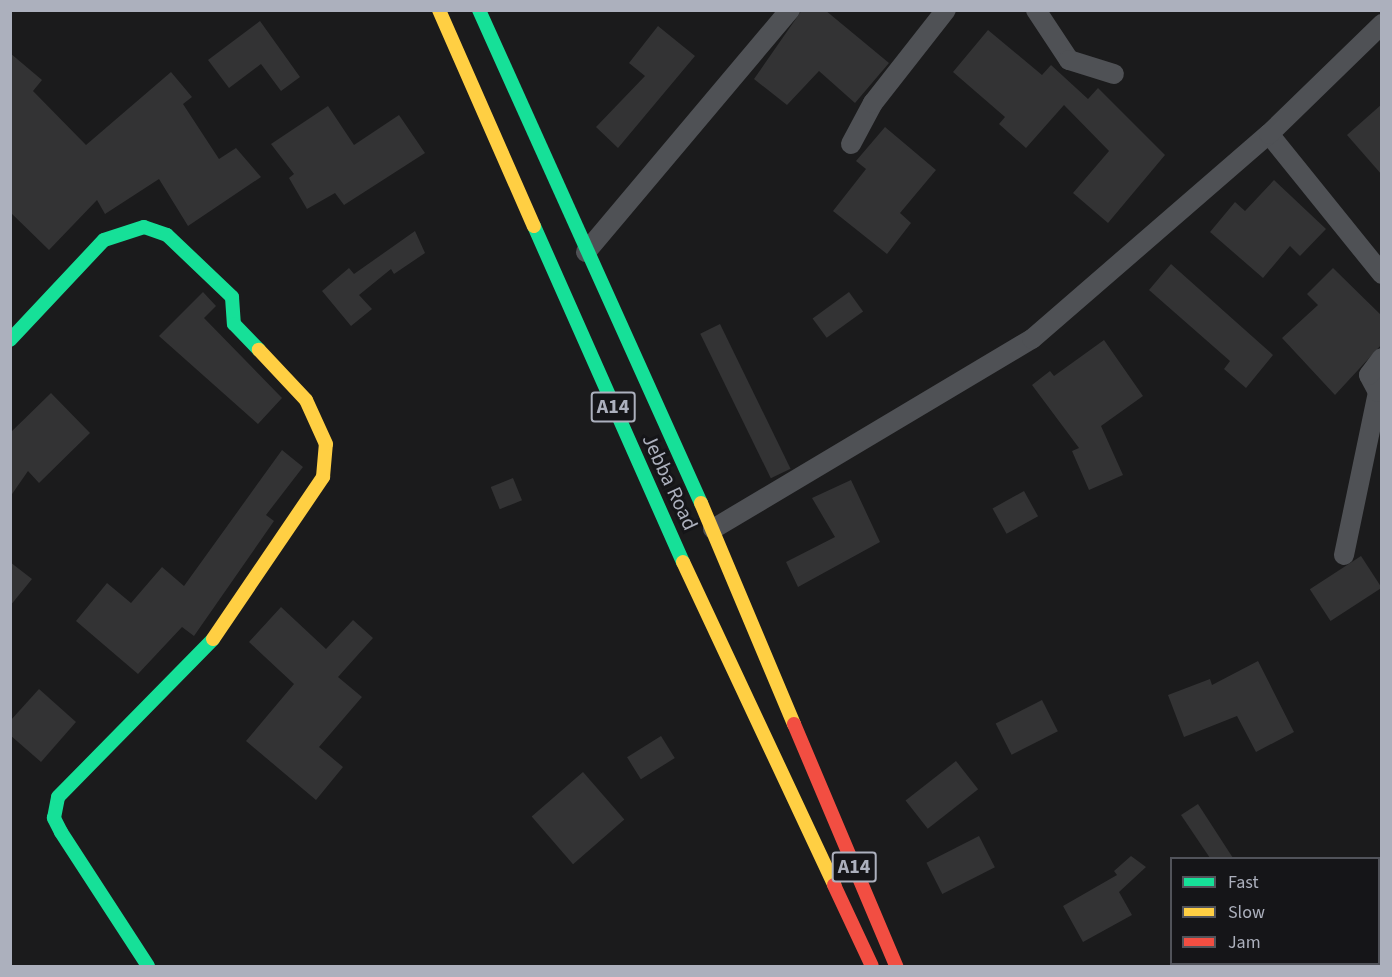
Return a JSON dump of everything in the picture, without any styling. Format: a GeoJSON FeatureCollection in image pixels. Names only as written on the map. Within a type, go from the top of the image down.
{"type":"FeatureCollection","features":[{"type":"Feature","properties":{"kind":"main road","name":"Jebba Road"},"geometry":{"type":"LineString","coordinates":[[439,10],[654,500],[872,966]]}},
{"type":"Feature","properties":{"kind":"main road"},"geometry":{"type":"LineString","coordinates":[[479,10],[586,252],[713,529]]}},
{"type":"Feature","properties":{"kind":"main road"},"geometry":{"type":"LineString","coordinates":[[14,328],[104,240],[144,227],[167,236],[232,297],[234,324],[306,400],[326,444],[323,477],[213,640],[58,797],[54,818],[61,832],[148,966]]}},
{"type":"Feature","properties":{"kind":"main road","name":"A14"},"geometry":{"type":"LineString","coordinates":[[713,529],[896,966]]}},
{"type":"Feature","properties":{"kind":"street"},"geometry":{"type":"LineString","coordinates":[[586,252],[790,10]]}},
{"type":"Feature","properties":{"kind":"street"},"geometry":{"type":"LineString","coordinates":[[851,144],[873,103],[946,10]]}},
{"type":"Feature","properties":{"kind":"street"},"geometry":{"type":"LineString","coordinates":[[1036,10],[1069,60],[1114,74]]}},
{"type":"Feature","properties":{"kind":"street"},"geometry":{"type":"LineString","coordinates":[[713,529],[1032,339],[1269,134],[1382,24]]}},
{"type":"Feature","properties":{"kind":"street"},"geometry":{"type":"LineString","coordinates":[[1269,134],[1382,274]]}},
{"type":"Feature","properties":{"kind":"street"},"geometry":{"type":"LineString","coordinates":[[1344,555],[1378,392],[1369,375],[1382,358]]}},
{"type":"Feature","properties":{"kind":"building"},"geometry":{"type":"Polygon","coordinates":[[[802,10],[825,10],[889,63],[855,103],[819,71],[787,105],[754,79],[802,10]]]}},
{"type":"Feature","properties":{"kind":"building"},"geometry":{"type":"Polygon","coordinates":[[[260,21],[300,77],[281,91],[261,64],[229,88],[208,60],[260,21]]]}},
{"type":"Feature","properties":{"kind":"building"},"geometry":{"type":"Polygon","coordinates":[[[658,26],[695,56],[618,148],[596,127],[645,76],[629,63],[658,26]]]}},
{"type":"Feature","properties":{"kind":"building"},"geometry":{"type":"Polygon","coordinates":[[[988,30],[1042,75],[1051,65],[1088,99],[1098,88],[1165,155],[1108,223],[1073,193],[1109,151],[1064,105],[1026,148],[999,124],[1005,117],[953,72],[988,30]]]}},
{"type":"Feature","properties":{"kind":"building"},"geometry":{"type":"Polygon","coordinates":[[[10,53],[42,80],[33,91],[86,145],[171,72],[192,97],[183,104],[219,159],[236,148],[261,177],[188,226],[159,179],[105,214],[97,200],[49,250],[10,212],[10,53]]]}},
{"type":"Feature","properties":{"kind":"building"},"geometry":{"type":"Polygon","coordinates":[[[1382,104],[1382,175],[1347,135],[1382,104]]]}},
{"type":"Feature","properties":{"kind":"building"},"geometry":{"type":"Polygon","coordinates":[[[328,106],[354,145],[399,115],[425,153],[344,205],[335,193],[307,209],[289,178],[294,174],[271,144],[328,106]]]}},
{"type":"Feature","properties":{"kind":"building"},"geometry":{"type":"Polygon","coordinates":[[[885,127],[936,170],[900,213],[911,223],[887,254],[833,211],[866,169],[856,161],[885,127]]]}},
{"type":"Feature","properties":{"kind":"building"},"geometry":{"type":"Polygon","coordinates":[[[1274,180],[1326,229],[1300,256],[1290,246],[1263,278],[1210,232],[1235,202],[1245,211],[1274,180]]]}},
{"type":"Feature","properties":{"kind":"building"},"geometry":{"type":"Polygon","coordinates":[[[415,231],[425,253],[394,274],[391,269],[359,295],[372,309],[351,326],[322,291],[349,268],[354,274],[415,231]]]}},
{"type":"Feature","properties":{"kind":"building"},"geometry":{"type":"Polygon","coordinates":[[[1171,264],[1273,355],[1246,388],[1224,369],[1230,361],[1149,290],[1171,264]]]}},
{"type":"Feature","properties":{"kind":"building"},"geometry":{"type":"Polygon","coordinates":[[[1333,268],[1382,316],[1382,344],[1335,395],[1282,338],[1318,305],[1307,294],[1333,268]]]}},
{"type":"Feature","properties":{"kind":"building"},"geometry":{"type":"Polygon","coordinates":[[[203,292],[216,306],[204,318],[282,398],[258,424],[159,336],[203,292]]]}},
{"type":"Feature","properties":{"kind":"building"},"geometry":{"type":"Polygon","coordinates":[[[849,292],[863,311],[827,338],[813,318],[849,292]]]}},
{"type":"Feature","properties":{"kind":"building"},"geometry":{"type":"Polygon","coordinates":[[[720,324],[791,469],[771,478],[700,334],[720,324]]]}},
{"type":"Feature","properties":{"kind":"building"},"geometry":{"type":"Polygon","coordinates":[[[1104,340],[1143,396],[1101,426],[1123,475],[1089,490],[1072,451],[1079,448],[1032,385],[1050,371],[1054,376],[1104,340]]]}},
{"type":"Feature","properties":{"kind":"building"},"geometry":{"type":"Polygon","coordinates":[[[51,393],[90,433],[39,483],[28,471],[10,497],[10,433],[51,393]]]}},
{"type":"Feature","properties":{"kind":"building"},"geometry":{"type":"Polygon","coordinates":[[[282,450],[303,467],[266,515],[274,521],[194,636],[182,627],[138,674],[76,621],[107,583],[131,603],[162,567],[184,586],[282,450]]]}},
{"type":"Feature","properties":{"kind":"building"},"geometry":{"type":"Polygon","coordinates":[[[513,478],[522,500],[500,509],[491,487],[513,478]]]}},
{"type":"Feature","properties":{"kind":"building"},"geometry":{"type":"Polygon","coordinates":[[[851,480],[880,542],[798,587],[786,562],[835,537],[812,498],[851,480]]]}},
{"type":"Feature","properties":{"kind":"building"},"geometry":{"type":"Polygon","coordinates":[[[1024,491],[1038,516],[1007,534],[993,508],[1024,491]]]}},
{"type":"Feature","properties":{"kind":"building"},"geometry":{"type":"Polygon","coordinates":[[[1361,556],[1382,588],[1331,621],[1310,589],[1361,556]]]}},
{"type":"Feature","properties":{"kind":"building"},"geometry":{"type":"Polygon","coordinates":[[[10,562],[32,579],[10,606],[10,562]]]}},
{"type":"Feature","properties":{"kind":"building"},"geometry":{"type":"Polygon","coordinates":[[[281,607],[326,649],[353,620],[373,638],[338,677],[362,697],[319,747],[343,767],[316,800],[246,741],[294,684],[249,642],[281,607]]]}},
{"type":"Feature","properties":{"kind":"building"},"geometry":{"type":"Polygon","coordinates":[[[1258,661],[1294,732],[1256,752],[1237,716],[1184,737],[1168,695],[1210,679],[1212,685],[1258,661]]]}},
{"type":"Feature","properties":{"kind":"building"},"geometry":{"type":"Polygon","coordinates":[[[39,689],[76,722],[41,762],[10,735],[10,721],[39,689]]]}},
{"type":"Feature","properties":{"kind":"building"},"geometry":{"type":"Polygon","coordinates":[[[1042,700],[1058,731],[1012,755],[996,724],[1042,700]]]}},
{"type":"Feature","properties":{"kind":"building"},"geometry":{"type":"Polygon","coordinates":[[[661,736],[675,758],[641,779],[627,757],[661,736]]]}},
{"type":"Feature","properties":{"kind":"building"},"geometry":{"type":"Polygon","coordinates":[[[956,761],[978,789],[928,829],[906,800],[956,761]]]}},
{"type":"Feature","properties":{"kind":"building"},"geometry":{"type":"Polygon","coordinates":[[[583,772],[624,820],[573,864],[532,817],[583,772]]]}},
{"type":"Feature","properties":{"kind":"building"},"geometry":{"type":"Polygon","coordinates":[[[1198,804],[1232,857],[1209,857],[1181,815],[1198,804]]]}},
{"type":"Feature","properties":{"kind":"building"},"geometry":{"type":"Polygon","coordinates":[[[979,836],[995,867],[942,894],[926,863],[979,836]]]}},
{"type":"Feature","properties":{"kind":"building"},"geometry":{"type":"Polygon","coordinates":[[[1131,856],[1146,867],[1119,892],[1132,915],[1083,942],[1063,906],[1117,875],[1114,871],[1131,856]]]}},
{"type":"Feature","properties":{"kind":"traffic: fast"},"geometry":{"type":"LineString","coordinates":[[479,10],[701,503]]}},
{"type":"Feature","properties":{"kind":"traffic: fast"},"geometry":{"type":"LineString","coordinates":[[534,226],[683,562]]}},
{"type":"Feature","properties":{"kind":"traffic: fast"},"geometry":{"type":"LineString","coordinates":[[10,340],[104,240],[144,227],[167,235],[232,297],[234,324],[259,350]]}},
{"type":"Feature","properties":{"kind":"traffic: fast"},"geometry":{"type":"LineString","coordinates":[[148,966],[61,832],[54,818],[58,797],[213,639]]}},
{"type":"Feature","properties":{"kind":"traffic: slow"},"geometry":{"type":"LineString","coordinates":[[439,10],[534,226]]}},
{"type":"Feature","properties":{"kind":"traffic: slow"},"geometry":{"type":"LineString","coordinates":[[213,639],[323,477],[326,444],[306,400],[259,350]]}},
{"type":"Feature","properties":{"kind":"traffic: slow"},"geometry":{"type":"LineString","coordinates":[[701,503],[794,724]]}},
{"type":"Feature","properties":{"kind":"traffic: slow"},"geometry":{"type":"LineString","coordinates":[[683,562],[834,885]]}},
{"type":"Feature","properties":{"kind":"traffic: jam"},"geometry":{"type":"LineString","coordinates":[[794,724],[896,966]]}},
{"type":"Feature","properties":{"kind":"traffic: jam"},"geometry":{"type":"LineString","coordinates":[[834,885],[872,966]]}}]}
